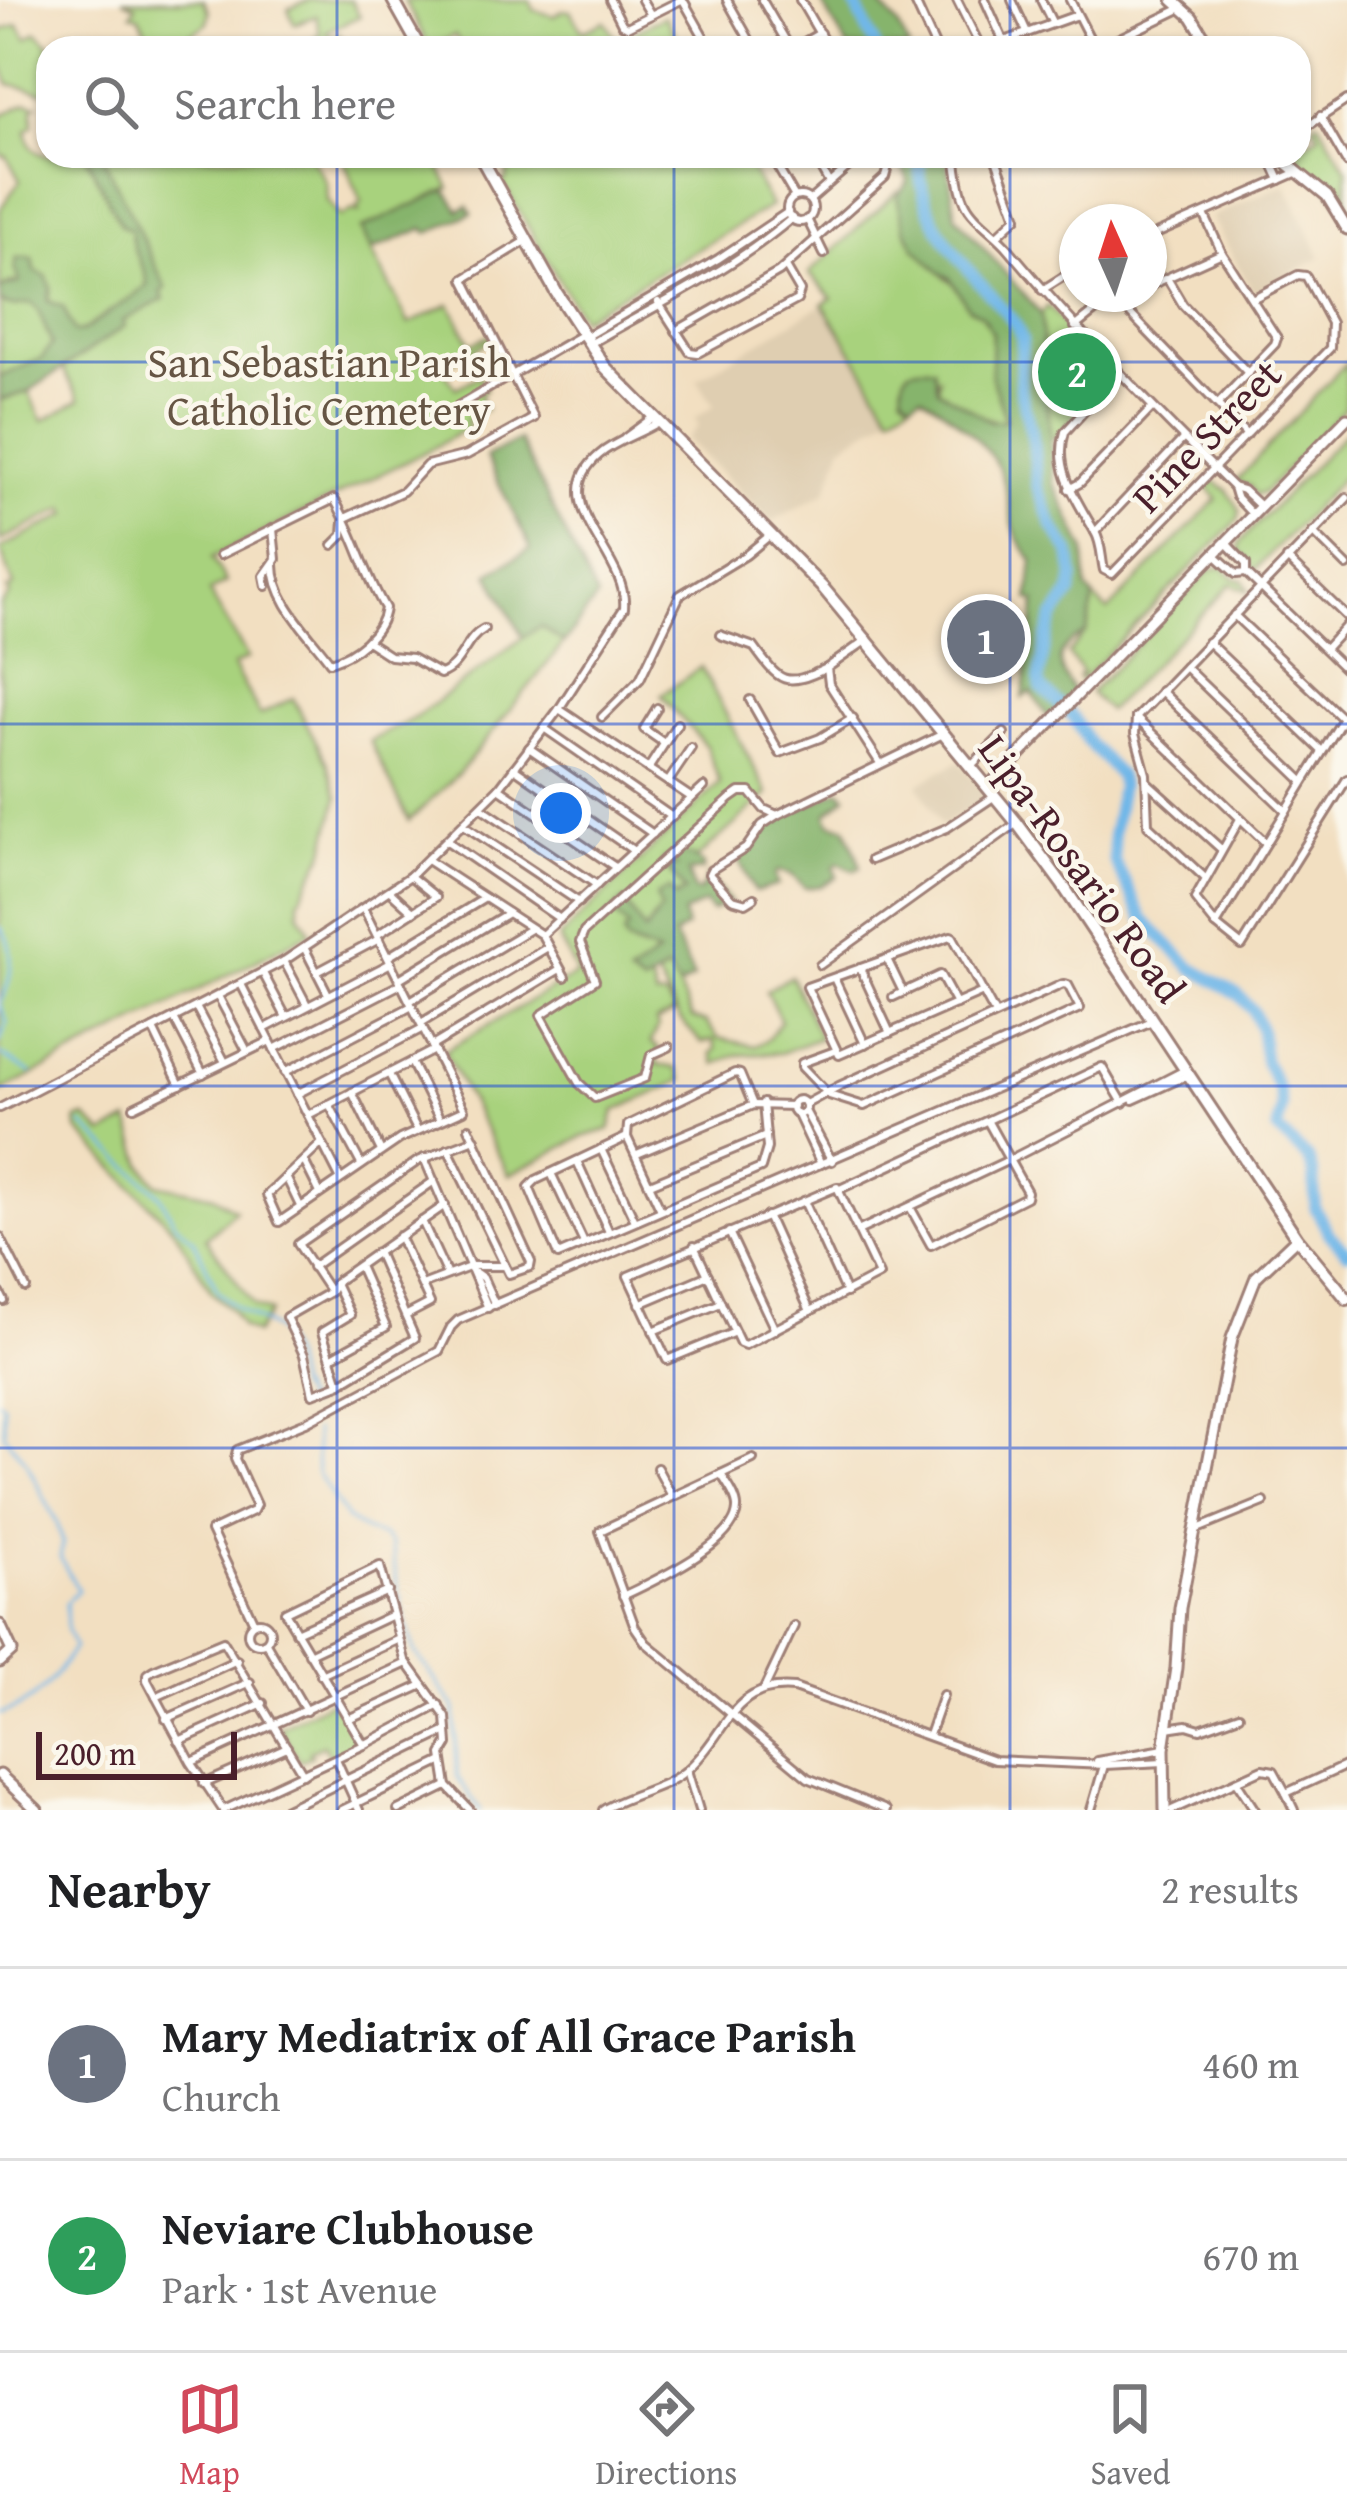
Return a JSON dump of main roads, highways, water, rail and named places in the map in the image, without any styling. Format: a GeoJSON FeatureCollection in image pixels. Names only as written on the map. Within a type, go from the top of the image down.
{"type":"FeatureCollection","features":[{"type":"Feature","properties":{"kind":"main road"},"geometry":{"type":"LineString","coordinates":[[393,0],[413,36]]}},
{"type":"Feature","properties":{"kind":"main road","name":"Lipa-Rosario Road"},"geometry":{"type":"LineString","coordinates":[[486,168],[526,241],[623,389],[771,534],[869,639],[1017,823],[1297,1238],[1347,1299]]}},
{"type":"Feature","properties":{"kind":"waterway"},"geometry":{"type":"LineString","coordinates":[[853,0],[870,36]]}},
{"type":"Feature","properties":{"kind":"waterway"},"geometry":{"type":"LineString","coordinates":[[920,168],[927,205],[938,227],[1016,325],[1022,339],[1020,388],[1033,440],[1037,486],[1070,552],[1074,577],[1071,593],[1053,619],[1046,640],[1041,688],[1074,718],[1087,741],[1119,775],[1114,860],[1143,919],[1192,968],[1238,994],[1253,1011],[1265,1062],[1279,1090],[1282,1107],[1277,1130],[1308,1158],[1314,1174],[1315,1208],[1330,1235],[1347,1252]]}},
{"type":"Feature","properties":{"kind":"waterway"},"geometry":{"type":"LineString","coordinates":[[0,927],[9,944],[11,964],[0,1002]]}},
{"type":"Feature","properties":{"kind":"waterway"},"geometry":{"type":"LineString","coordinates":[[0,1005],[7,1022],[0,1042]]}},
{"type":"Feature","properties":{"kind":"waterway"},"geometry":{"type":"LineString","coordinates":[[0,1054],[31,1073]]}},
{"type":"Feature","properties":{"kind":"waterway"},"geometry":{"type":"LineString","coordinates":[[82,1124],[160,1195],[174,1222],[194,1240],[218,1292],[276,1330],[308,1406]]}},
{"type":"Feature","properties":{"kind":"waterway"},"geometry":{"type":"LineString","coordinates":[[0,1401],[4,1435],[26,1462],[57,1523],[63,1543],[60,1557],[78,1590],[66,1602],[67,1631],[74,1647],[34,1697],[0,1714]]}},
{"type":"Feature","properties":{"kind":"waterway"},"geometry":{"type":"LineString","coordinates":[[315,1430],[317,1473],[347,1519],[391,1544],[400,1604],[415,1652],[455,1708],[457,1776],[480,1810]]}},
{"type":"Feature","properties":{"kind":"place","name":"Neviare Clubhouse"},"geometry":{"type":"Point","coordinates":[1077,372]}},
{"type":"Feature","properties":{"kind":"place","name":"Mary Mediatrix of All Grace Parish"},"geometry":{"type":"Point","coordinates":[986,639]}},
{"type":"Feature","properties":{"kind":"park label","name":"San Sebastian Parish Catholic Cemetery"},"geometry":{"type":"Point","coordinates":[329,385]}}]}
